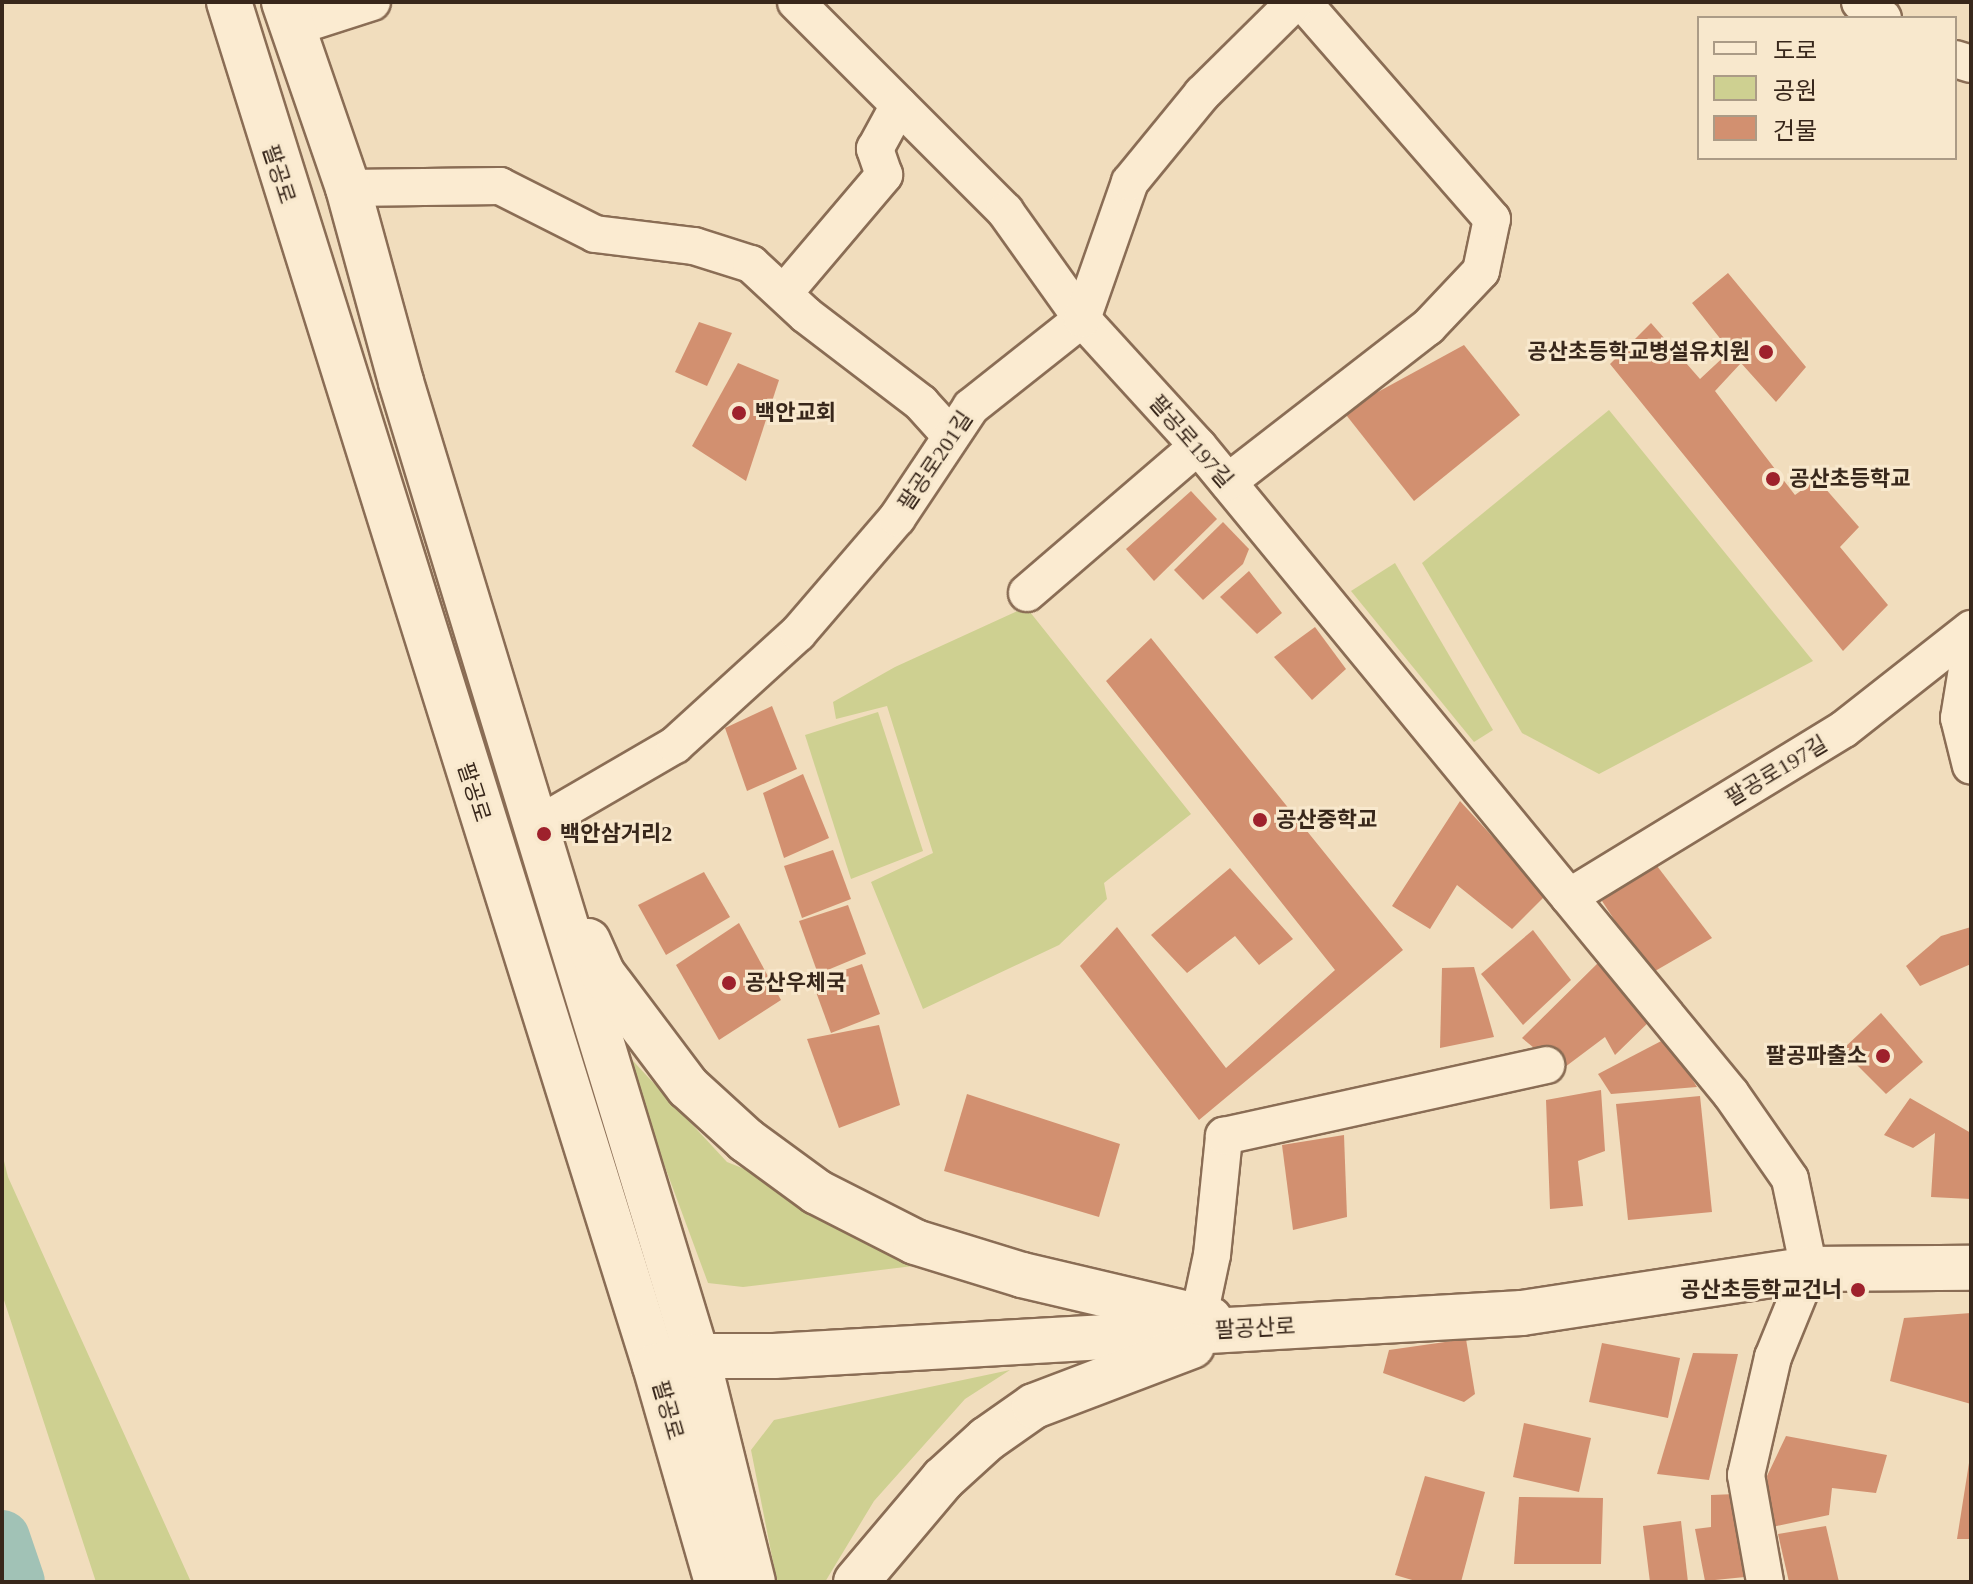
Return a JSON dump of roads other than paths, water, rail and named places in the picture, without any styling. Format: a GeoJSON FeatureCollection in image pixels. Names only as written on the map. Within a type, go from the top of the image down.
{"type":"FeatureCollection","features":[{"type":"Feature","properties":{"kind":"main road","name":"팔공로"},"geometry":{"type":"LineString","coordinates":[[229,2],[655,1366],[717,1582]]}},
{"type":"Feature","properties":{"kind":"main road","name":"팔공로"},"geometry":{"type":"LineString","coordinates":[[288,15],[348,188],[534,827],[697,1356],[753,1582]]}},
{"type":"Feature","properties":{"kind":"main road"},"geometry":{"type":"LineString","coordinates":[[534,827],[602,973],[688,1087],[770,1157],[817,1192],[915,1242],[1022,1275],[1243,1329]]}},
{"type":"Feature","properties":{"kind":"main road","name":"팔공산로"},"geometry":{"type":"LineString","coordinates":[[655,1366],[697,1356],[774,1356],[1522,1313],[1809,1269],[1971,1268]]}},
{"type":"Feature","properties":{"kind":"main road"},"geometry":{"type":"LineString","coordinates":[[856,1582],[943,1479],[1034,1406],[1243,1329]]}},
{"type":"Feature","properties":{"kind":"street","name":"팔공로197길"},"geometry":{"type":"LineString","coordinates":[[796,2],[1005,211],[1082,319],[1198,446],[1731,1094],[1790,1179],[1809,1269]]}},
{"type":"Feature","properties":{"kind":"street"},"geometry":{"type":"LineString","coordinates":[[1082,319],[1130,182],[1202,94],[1295,2]]}},
{"type":"Feature","properties":{"kind":"street"},"geometry":{"type":"LineString","coordinates":[[1228,482],[1428,327],[1481,271],[1492,219],[1303,2]]}},
{"type":"Feature","properties":{"kind":"street"},"geometry":{"type":"LineString","coordinates":[[1860,2],[1880,16]]}},
{"type":"Feature","properties":{"kind":"street"},"geometry":{"type":"LineString","coordinates":[[288,15],[354,4]]}},
{"type":"Feature","properties":{"kind":"street"},"geometry":{"type":"LineString","coordinates":[[784,293],[884,175],[875,149],[899,105]]}},
{"type":"Feature","properties":{"kind":"street"},"geometry":{"type":"LineString","coordinates":[[348,188],[500,186],[595,234],[694,246],[751,264],[921,403],[949,434]]}},
{"type":"Feature","properties":{"kind":"street","name":"팔공로201길"},"geometry":{"type":"LineString","coordinates":[[534,827],[675,745],[798,633],[897,518],[949,434],[971,407],[1082,319]]}},
{"type":"Feature","properties":{"kind":"street"},"geometry":{"type":"LineString","coordinates":[[1027,593],[1198,446]]}},
{"type":"Feature","properties":{"kind":"street","name":"팔공로197길"},"geometry":{"type":"LineString","coordinates":[[1569,897],[1844,729],[1971,629]]}},
{"type":"Feature","properties":{"kind":"street"},"geometry":{"type":"LineString","coordinates":[[1971,645],[1959,718],[1971,766]]}},
{"type":"Feature","properties":{"kind":"street"},"geometry":{"type":"LineString","coordinates":[[1199,1316],[1212,1255],[1224,1136],[1546,1065]]}},
{"type":"Feature","properties":{"kind":"street"},"geometry":{"type":"LineString","coordinates":[[1765,1582],[1746,1475],[1773,1357],[1809,1269]]}},
{"type":"Feature","properties":{"kind":"waterway"},"geometry":{"type":"LineString","coordinates":[[2,1538],[17,1582]]}},
{"type":"Feature","properties":{"kind":"place","name":"공산초등학교병설유치원"},"geometry":{"type":"Point","coordinates":[1766,352]}},
{"type":"Feature","properties":{"kind":"place","name":"백안교회"},"geometry":{"type":"Point","coordinates":[739,413]}},
{"type":"Feature","properties":{"kind":"place","name":"공산초등학교"},"geometry":{"type":"Point","coordinates":[1773,479]}},
{"type":"Feature","properties":{"kind":"place","name":"공산중학교"},"geometry":{"type":"Point","coordinates":[1260,820]}},
{"type":"Feature","properties":{"kind":"place","name":"백안삼거리2"},"geometry":{"type":"Point","coordinates":[544,834]}},
{"type":"Feature","properties":{"kind":"place","name":"공산우체국"},"geometry":{"type":"Point","coordinates":[729,983]}},
{"type":"Feature","properties":{"kind":"place","name":"팔공파출소"},"geometry":{"type":"Point","coordinates":[1883,1056]}},
{"type":"Feature","properties":{"kind":"place","name":"공산초등학교건너"},"geometry":{"type":"Point","coordinates":[1858,1290]}}]}
